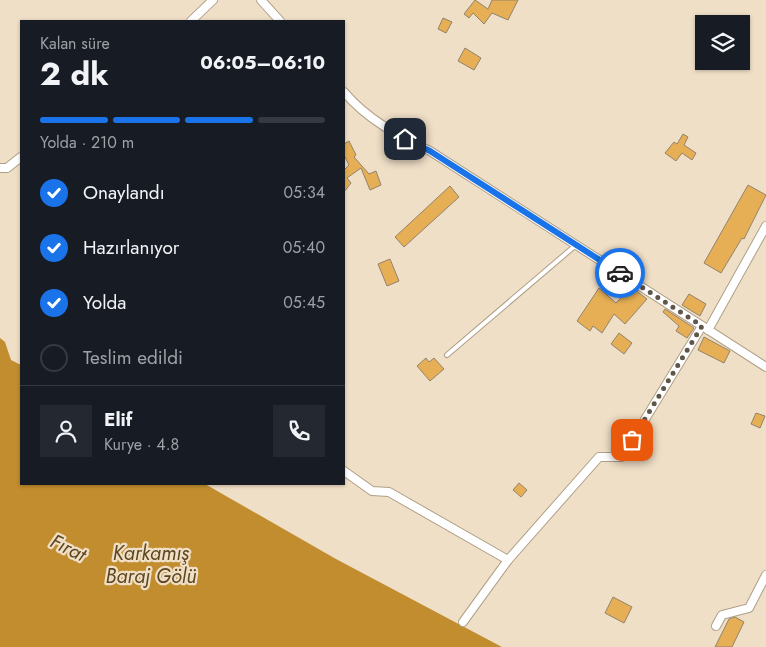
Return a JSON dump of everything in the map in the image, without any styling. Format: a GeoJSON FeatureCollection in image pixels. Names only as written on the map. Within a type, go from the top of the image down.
{"type":"FeatureCollection","features":[{"type":"Feature","properties":{"kind":"street"},"geometry":{"type":"LineString","coordinates":[[192,20],[213,0]]}},
{"type":"Feature","properties":{"kind":"street"},"geometry":{"type":"LineString","coordinates":[[261,0],[279,20]]}},
{"type":"Feature","properties":{"kind":"street"},"geometry":{"type":"LineString","coordinates":[[345,93],[359,110],[392,133],[430,151],[766,367]]}},
{"type":"Feature","properties":{"kind":"street"},"geometry":{"type":"LineString","coordinates":[[0,168],[7,168],[20,158]]}},
{"type":"Feature","properties":{"kind":"street"},"geometry":{"type":"LineString","coordinates":[[463,622],[508,560],[599,457],[622,456],[705,328],[766,226]]}},
{"type":"Feature","properties":{"kind":"street"},"geometry":{"type":"LineString","coordinates":[[345,472],[372,492],[389,492],[508,560]]}},
{"type":"Feature","properties":{"kind":"street"},"geometry":{"type":"LineString","coordinates":[[716,626],[722,615],[749,608],[766,575]]}},
{"type":"Feature","properties":{"kind":"lane"},"geometry":{"type":"LineString","coordinates":[[447,355],[576,245]]}},
{"type":"Feature","properties":{"kind":"water","name":"Karkamış Baraj Gölü"},"geometry":{"type":"Polygon","coordinates":[[[0,338],[5,342],[11,360],[20,364],[20,485],[207,485],[336,559],[502,647],[0,647],[0,338]]]}},
{"type":"Feature","properties":{"kind":"building"},"geometry":{"type":"Polygon","coordinates":[[[475,0],[488,9],[492,0],[518,0],[508,20],[492,13],[484,24],[473,13],[469,18],[464,14],[475,0]]]}},
{"type":"Feature","properties":{"kind":"building"},"geometry":{"type":"Polygon","coordinates":[[[443,18],[452,22],[446,33],[438,29],[443,18]]]}},
{"type":"Feature","properties":{"kind":"building"},"geometry":{"type":"Polygon","coordinates":[[[465,48],[481,58],[474,70],[458,61],[465,48]]]}},
{"type":"Feature","properties":{"kind":"building"},"geometry":{"type":"Polygon","coordinates":[[[683,134],[688,137],[684,145],[696,153],[692,160],[682,153],[676,161],[665,153],[674,142],[677,144],[683,134]]]}},
{"type":"Feature","properties":{"kind":"building"},"geometry":{"type":"Polygon","coordinates":[[[349,141],[356,155],[354,157],[369,174],[376,171],[381,185],[370,190],[361,168],[347,178],[351,183],[345,191],[345,169],[349,165],[345,157],[345,143],[349,141]]]}},
{"type":"Feature","properties":{"kind":"building"},"geometry":{"type":"Polygon","coordinates":[[[748,185],[766,195],[744,239],[742,238],[721,273],[704,263],[748,185]]]}},
{"type":"Feature","properties":{"kind":"building"},"geometry":{"type":"Polygon","coordinates":[[[450,186],[459,197],[404,247],[395,237],[450,186]]]}},
{"type":"Feature","properties":{"kind":"building"},"geometry":{"type":"Polygon","coordinates":[[[390,259],[399,281],[387,286],[378,264],[390,259]]]}},
{"type":"Feature","properties":{"kind":"building"},"geometry":{"type":"Polygon","coordinates":[[[631,287],[647,299],[625,324],[614,314],[602,333],[593,326],[590,331],[577,321],[599,288],[616,303],[631,287]]]}},
{"type":"Feature","properties":{"kind":"building"},"geometry":{"type":"Polygon","coordinates":[[[689,294],[706,304],[700,316],[682,305],[689,294]]]}},
{"type":"Feature","properties":{"kind":"building"},"geometry":{"type":"Polygon","coordinates":[[[665,309],[694,328],[687,338],[676,331],[679,326],[663,312],[665,309]]]}},
{"type":"Feature","properties":{"kind":"building"},"geometry":{"type":"Polygon","coordinates":[[[619,333],[632,343],[624,354],[611,344],[619,333]]]}},
{"type":"Feature","properties":{"kind":"building"},"geometry":{"type":"Polygon","coordinates":[[[704,337],[730,351],[724,363],[698,350],[704,337]]]}},
{"type":"Feature","properties":{"kind":"building"},"geometry":{"type":"Polygon","coordinates":[[[426,358],[429,362],[434,358],[444,369],[430,381],[417,366],[426,358]]]}},
{"type":"Feature","properties":{"kind":"building"},"geometry":{"type":"Polygon","coordinates":[[[756,413],[765,416],[760,428],[751,424],[756,413]]]}},
{"type":"Feature","properties":{"kind":"building"},"geometry":{"type":"Polygon","coordinates":[[[519,483],[527,490],[521,497],[513,490],[519,483]]]}},
{"type":"Feature","properties":{"kind":"building"},"geometry":{"type":"Polygon","coordinates":[[[613,597],[632,607],[624,623],[605,613],[613,597]]]}},
{"type":"Feature","properties":{"kind":"building"},"geometry":{"type":"Polygon","coordinates":[[[735,617],[744,622],[732,647],[715,647],[729,619],[735,617]]]}},
{"type":"Feature","properties":{"kind":"way so far"},"geometry":{"type":"LineString","coordinates":[[620,273],[702,326],[632,440]]}},
{"type":"Feature","properties":{"kind":"route"},"geometry":{"type":"LineString","coordinates":[[405,139],[430,151],[620,273]]}},
{"type":"Feature","properties":{"kind":"water label","name":"Fırat"},"geometry":{"type":"Point","coordinates":[68,548]}}]}
